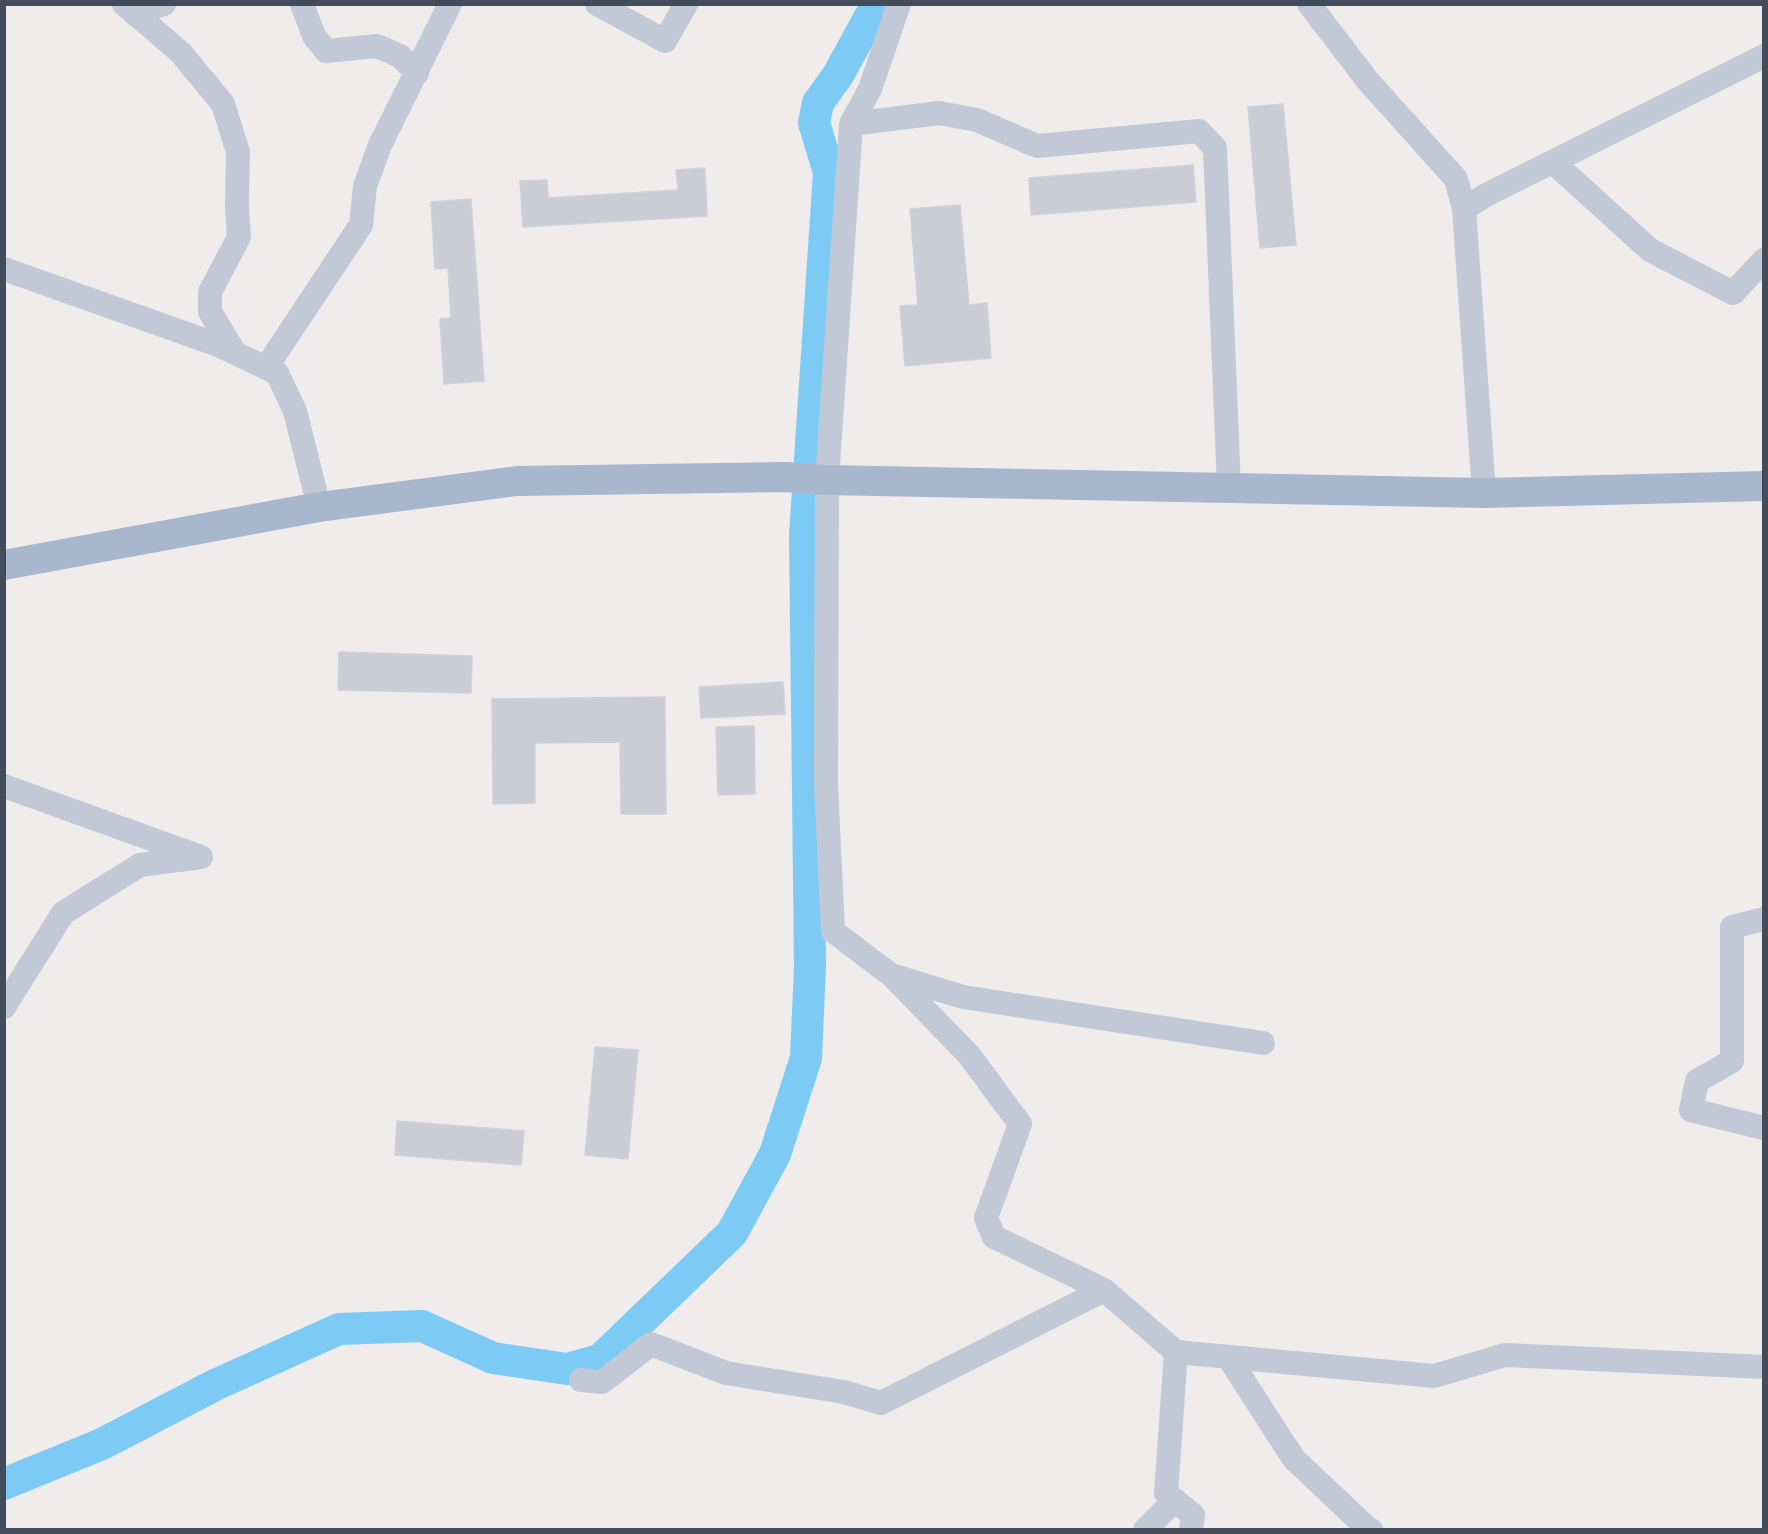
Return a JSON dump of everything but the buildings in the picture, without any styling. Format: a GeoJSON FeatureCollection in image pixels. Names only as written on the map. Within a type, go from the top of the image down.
{"type":"FeatureCollection","features":[{"type":"Feature","properties":{"kind":"main road"},"geometry":{"type":"LineString","coordinates":[[4,565],[319,507],[517,481],[786,477],[826,480],[1484,493],[1764,486]]}},
{"type":"Feature","properties":{"kind":"street"},"geometry":{"type":"LineString","coordinates":[[130,9],[164,4]]}},
{"type":"Feature","properties":{"kind":"street"},"geometry":{"type":"LineString","coordinates":[[302,4],[314,36],[326,51],[377,46],[400,56],[417,73]]}},
{"type":"Feature","properties":{"kind":"street"},"geometry":{"type":"LineString","coordinates":[[266,368],[361,225],[365,186],[380,145],[450,4]]}},
{"type":"Feature","properties":{"kind":"street"},"geometry":{"type":"LineString","coordinates":[[597,4],[665,42],[686,4]]}},
{"type":"Feature","properties":{"kind":"street"},"geometry":{"type":"LineString","coordinates":[[899,4],[870,89],[851,124],[826,480],[826,784],[833,931],[891,975],[969,1055],[1020,1124],[987,1218],[994,1238],[1104,1290],[1176,1352],[1434,1376],[1505,1355],[1764,1367]]}},
{"type":"Feature","properties":{"kind":"street"},"geometry":{"type":"LineString","coordinates":[[1309,4],[1368,81],[1456,179],[1464,208],[1484,493]]}},
{"type":"Feature","properties":{"kind":"street"},"geometry":{"type":"LineString","coordinates":[[130,9],[181,53],[223,104],[238,152],[239,237],[210,292],[210,312],[235,353]]}},
{"type":"Feature","properties":{"kind":"street"},"geometry":{"type":"LineString","coordinates":[[1464,208],[1764,56]]}},
{"type":"Feature","properties":{"kind":"street"},"geometry":{"type":"LineString","coordinates":[[851,124],[939,113],[977,120],[1036,146],[1199,131],[1215,148],[1229,488]]}},
{"type":"Feature","properties":{"kind":"street"},"geometry":{"type":"LineString","coordinates":[[1553,162],[1650,250],[1733,293],[1764,260]]}},
{"type":"Feature","properties":{"kind":"street"},"geometry":{"type":"LineString","coordinates":[[4,269],[218,345],[277,373],[295,411],[319,507]]}},
{"type":"Feature","properties":{"kind":"street"},"geometry":{"type":"LineString","coordinates":[[4,786],[201,857],[140,866],[63,913],[4,1007]]}},
{"type":"Feature","properties":{"kind":"street"},"geometry":{"type":"LineString","coordinates":[[1764,919],[1732,927],[1732,1061],[1697,1081],[1691,1110],[1764,1128]]}},
{"type":"Feature","properties":{"kind":"street"},"geometry":{"type":"LineString","coordinates":[[891,975],[963,997],[1263,1043]]}},
{"type":"Feature","properties":{"kind":"street"},"geometry":{"type":"LineString","coordinates":[[581,1380],[602,1382],[651,1344],[726,1373],[844,1392],[881,1403],[1104,1290]]}},
{"type":"Feature","properties":{"kind":"street"},"geometry":{"type":"LineString","coordinates":[[1176,1352],[1166,1493],[1193,1515],[1191,1530]]}},
{"type":"Feature","properties":{"kind":"street"},"geometry":{"type":"LineString","coordinates":[[1228,1357],[1294,1459],[1371,1530]]}},
{"type":"Feature","properties":{"kind":"street"},"geometry":{"type":"LineString","coordinates":[[1145,1530],[1175,1500]]}},
{"type":"Feature","properties":{"kind":"waterway"},"geometry":{"type":"LineString","coordinates":[[4,1484],[102,1444],[215,1385],[339,1329],[422,1326],[493,1358],[567,1369],[600,1360],[732,1233],[775,1154],[806,1058],[810,966],[805,535],[829,172],[814,123],[818,103],[838,75],[877,4]]}}]}
